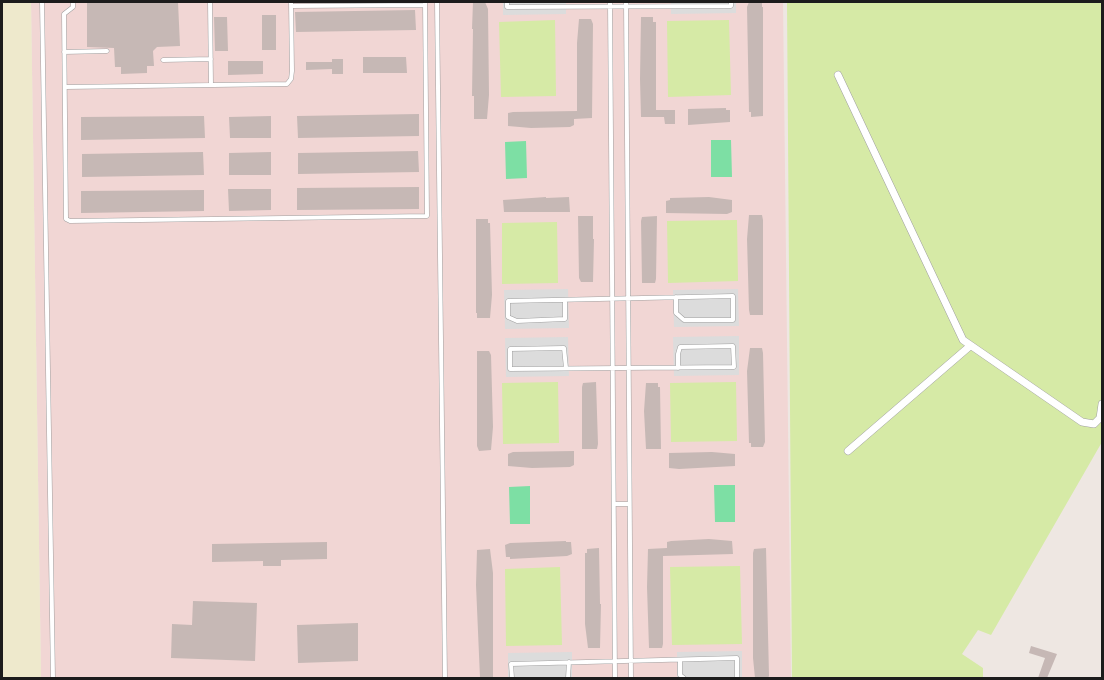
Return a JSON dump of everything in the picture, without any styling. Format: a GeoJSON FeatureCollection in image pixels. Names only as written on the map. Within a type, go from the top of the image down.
{"type":"FeatureCollection","features":[{"type":"Feature","properties":{"kind":"street"},"geometry":{"type":"LineString","coordinates":[[838,75],[963,340],[1082,422],[1094,424],[1100,418],[1102,404]]}},
{"type":"Feature","properties":{"kind":"street"},"geometry":{"type":"LineString","coordinates":[[848,451],[970,346]]}},
{"type":"Feature","properties":{"kind":"lane"},"geometry":{"type":"LineString","coordinates":[[42,2],[53,678]]}},
{"type":"Feature","properties":{"kind":"lane"},"geometry":{"type":"LineString","coordinates":[[64,87],[287,84],[291,79],[292,71],[291,4],[425,3],[427,216],[70,221],[66,219],[64,87],[64,14],[73,7],[73,2]]}},
{"type":"Feature","properties":{"kind":"lane"},"geometry":{"type":"LineString","coordinates":[[210,2],[212,85]]}},
{"type":"Feature","properties":{"kind":"lane"},"geometry":{"type":"LineString","coordinates":[[436,2],[445,678]]}},
{"type":"Feature","properties":{"kind":"lane"},"geometry":{"type":"LineString","coordinates":[[507,2],[507,7],[563,4],[731,6],[731,2]]}},
{"type":"Feature","properties":{"kind":"lane"},"geometry":{"type":"LineString","coordinates":[[610,4],[615,678]]}},
{"type":"Feature","properties":{"kind":"lane"},"geometry":{"type":"LineString","coordinates":[[626,4],[631,678]]}},
{"type":"Feature","properties":{"kind":"lane"},"geometry":{"type":"LineString","coordinates":[[64,52],[107,51]]}},
{"type":"Feature","properties":{"kind":"lane"},"geometry":{"type":"LineString","coordinates":[[163,60],[211,59]]}},
{"type":"Feature","properties":{"kind":"lane"},"geometry":{"type":"LineString","coordinates":[[565,300],[565,319],[517,321],[508,317],[508,301],[628,298],[676,297],[733,296],[734,320],[684,320],[676,313],[676,297]]}},
{"type":"Feature","properties":{"kind":"lane"},"geometry":{"type":"LineString","coordinates":[[566,368],[564,348],[510,348],[510,369],[678,368],[734,367],[734,346],[680,347],[678,368]]}},
{"type":"Feature","properties":{"kind":"lane"},"geometry":{"type":"LineString","coordinates":[[614,504],[629,504]]}},
{"type":"Feature","properties":{"kind":"lane"},"geometry":{"type":"LineString","coordinates":[[512,678],[511,664],[737,658],[737,678]]}},
{"type":"Feature","properties":{"kind":"lane"},"geometry":{"type":"LineString","coordinates":[[680,660],[680,675],[684,678]]}},
{"type":"Feature","properties":{"kind":"lane"},"geometry":{"type":"LineString","coordinates":[[568,678],[569,662]]}},
{"type":"Feature","properties":{"kind":"shaded area"},"geometry":{"type":"Polygon","coordinates":[[[2,2],[31,2],[41,678],[2,678],[2,2]]]}},
{"type":"Feature","properties":{"kind":"shaded area"},"geometry":{"type":"Polygon","coordinates":[[[31,2],[783,2],[791,678],[41,678],[31,2]]]}},
{"type":"Feature","properties":{"kind":"shaded area"},"geometry":{"type":"Polygon","coordinates":[[[503,2],[566,2],[566,14],[503,15],[503,2]]]}},
{"type":"Feature","properties":{"kind":"shaded area"},"geometry":{"type":"Polygon","coordinates":[[[671,2],[736,2],[736,13],[671,14],[671,2]]]}},
{"type":"Feature","properties":{"kind":"shaded area"},"geometry":{"type":"Polygon","coordinates":[[[568,289],[569,328],[505,329],[504,290],[568,289]]]}},
{"type":"Feature","properties":{"kind":"shaded area"},"geometry":{"type":"Polygon","coordinates":[[[738,289],[739,326],[674,327],[673,290],[738,289]]]}},
{"type":"Feature","properties":{"kind":"shaded area"},"geometry":{"type":"Polygon","coordinates":[[[739,336],[739,375],[674,376],[673,337],[739,336]]]}},
{"type":"Feature","properties":{"kind":"shaded area"},"geometry":{"type":"Polygon","coordinates":[[[568,337],[569,376],[506,377],[505,338],[568,337]]]}},
{"type":"Feature","properties":{"kind":"shaded area"},"geometry":{"type":"Polygon","coordinates":[[[742,651],[742,678],[677,678],[677,652],[742,651]]]}},
{"type":"Feature","properties":{"kind":"shaded area"},"geometry":{"type":"Polygon","coordinates":[[[572,652],[572,678],[508,678],[508,653],[572,652]]]}},
{"type":"Feature","properties":{"kind":"green space"},"geometry":{"type":"Polygon","coordinates":[[[787,2],[1102,2],[1102,442],[991,635],[978,630],[962,654],[983,668],[983,678],[792,678],[787,2]]]}},
{"type":"Feature","properties":{"kind":"green space"},"geometry":{"type":"Polygon","coordinates":[[[555,20],[556,96],[501,97],[499,22],[555,20]]]}},
{"type":"Feature","properties":{"kind":"green space"},"geometry":{"type":"Polygon","coordinates":[[[729,20],[731,95],[668,97],[667,21],[729,20]]]}},
{"type":"Feature","properties":{"kind":"green space"},"geometry":{"type":"Polygon","coordinates":[[[711,140],[731,140],[732,177],[711,177],[711,140]]]}},
{"type":"Feature","properties":{"kind":"green space"},"geometry":{"type":"Polygon","coordinates":[[[526,141],[527,178],[506,179],[505,142],[526,141]]]}},
{"type":"Feature","properties":{"kind":"green space"},"geometry":{"type":"Polygon","coordinates":[[[737,220],[738,281],[668,283],[667,221],[737,220]]]}},
{"type":"Feature","properties":{"kind":"green space"},"geometry":{"type":"Polygon","coordinates":[[[557,222],[558,283],[502,284],[502,223],[557,222]]]}},
{"type":"Feature","properties":{"kind":"green space"},"geometry":{"type":"Polygon","coordinates":[[[558,382],[559,443],[503,444],[502,383],[558,382]]]}},
{"type":"Feature","properties":{"kind":"green space"},"geometry":{"type":"Polygon","coordinates":[[[736,382],[737,441],[671,442],[670,383],[736,382]]]}},
{"type":"Feature","properties":{"kind":"green space"},"geometry":{"type":"Polygon","coordinates":[[[714,485],[735,485],[735,522],[715,522],[714,485]]]}},
{"type":"Feature","properties":{"kind":"green space"},"geometry":{"type":"Polygon","coordinates":[[[530,486],[530,524],[510,524],[509,487],[530,486]]]}},
{"type":"Feature","properties":{"kind":"green space"},"geometry":{"type":"Polygon","coordinates":[[[740,566],[742,644],[672,645],[670,567],[740,566]]]}},
{"type":"Feature","properties":{"kind":"green space"},"geometry":{"type":"Polygon","coordinates":[[[560,567],[562,645],[506,646],[505,569],[560,567]]]}},
{"type":"Feature","properties":{"kind":"building"},"geometry":{"type":"Polygon","coordinates":[[[87,2],[178,2],[180,46],[157,47],[153,51],[154,66],[147,66],[147,73],[121,74],[121,67],[115,67],[114,48],[87,47],[87,2]]]}},
{"type":"Feature","properties":{"kind":"building"},"geometry":{"type":"Polygon","coordinates":[[[473,2],[485,2],[488,9],[487,119],[474,119],[474,96],[472,96],[473,2]]]}},
{"type":"Feature","properties":{"kind":"building"},"geometry":{"type":"Polygon","coordinates":[[[749,2],[762,2],[763,7],[763,116],[751,117],[751,112],[749,112],[747,7],[749,2]]]}},
{"type":"Feature","properties":{"kind":"building"},"geometry":{"type":"Polygon","coordinates":[[[415,10],[416,30],[296,32],[295,12],[415,10]]]}},
{"type":"Feature","properties":{"kind":"building"},"geometry":{"type":"Polygon","coordinates":[[[262,15],[276,15],[276,50],[262,50],[262,15]]]}},
{"type":"Feature","properties":{"kind":"building"},"geometry":{"type":"Polygon","coordinates":[[[214,17],[227,17],[228,51],[215,51],[214,17]]]}},
{"type":"Feature","properties":{"kind":"building"},"geometry":{"type":"Polygon","coordinates":[[[641,17],[653,17],[653,22],[656,22],[656,110],[675,110],[675,124],[665,124],[664,117],[641,117],[641,17]]]}},
{"type":"Feature","properties":{"kind":"building"},"geometry":{"type":"Polygon","coordinates":[[[579,19],[591,19],[593,24],[592,118],[574,119],[574,125],[570,127],[508,126],[508,113],[577,111],[579,19]]]}},
{"type":"Feature","properties":{"kind":"building"},"geometry":{"type":"Polygon","coordinates":[[[363,57],[406,57],[407,73],[363,73],[363,57]]]}},
{"type":"Feature","properties":{"kind":"building"},"geometry":{"type":"Polygon","coordinates":[[[332,59],[343,59],[343,74],[332,74],[332,69],[306,70],[306,62],[332,62],[332,59]]]}},
{"type":"Feature","properties":{"kind":"building"},"geometry":{"type":"Polygon","coordinates":[[[228,61],[263,61],[263,74],[228,75],[228,61]]]}},
{"type":"Feature","properties":{"kind":"building"},"geometry":{"type":"Polygon","coordinates":[[[726,108],[730,110],[730,122],[688,125],[688,109],[726,108]]]}},
{"type":"Feature","properties":{"kind":"building"},"geometry":{"type":"Polygon","coordinates":[[[419,114],[419,136],[298,138],[297,116],[419,114]]]}},
{"type":"Feature","properties":{"kind":"building"},"geometry":{"type":"Polygon","coordinates":[[[204,116],[205,138],[81,140],[81,117],[204,116]]]}},
{"type":"Feature","properties":{"kind":"building"},"geometry":{"type":"Polygon","coordinates":[[[271,116],[271,138],[230,138],[229,117],[271,116]]]}},
{"type":"Feature","properties":{"kind":"building"},"geometry":{"type":"Polygon","coordinates":[[[418,151],[419,172],[298,174],[298,153],[418,151]]]}},
{"type":"Feature","properties":{"kind":"building"},"geometry":{"type":"Polygon","coordinates":[[[203,152],[204,175],[82,177],[82,154],[203,152]]]}},
{"type":"Feature","properties":{"kind":"building"},"geometry":{"type":"Polygon","coordinates":[[[271,152],[271,175],[229,175],[229,153],[271,152]]]}},
{"type":"Feature","properties":{"kind":"building"},"geometry":{"type":"Polygon","coordinates":[[[419,187],[419,209],[297,210],[297,188],[419,187]]]}},
{"type":"Feature","properties":{"kind":"building"},"geometry":{"type":"Polygon","coordinates":[[[228,189],[271,189],[271,210],[229,211],[228,189]]]}},
{"type":"Feature","properties":{"kind":"building"},"geometry":{"type":"Polygon","coordinates":[[[204,190],[204,211],[81,213],[81,191],[204,190]]]}},
{"type":"Feature","properties":{"kind":"building"},"geometry":{"type":"Polygon","coordinates":[[[569,197],[570,212],[504,212],[503,200],[569,197]]]}},
{"type":"Feature","properties":{"kind":"building"},"geometry":{"type":"Polygon","coordinates":[[[709,197],[732,200],[732,212],[727,214],[666,213],[666,201],[670,198],[709,197]]]}},
{"type":"Feature","properties":{"kind":"building"},"geometry":{"type":"Polygon","coordinates":[[[749,215],[762,215],[763,220],[763,315],[750,315],[749,310],[747,239],[749,215]]]}},
{"type":"Feature","properties":{"kind":"building"},"geometry":{"type":"Polygon","coordinates":[[[578,216],[593,216],[593,282],[581,282],[579,278],[578,216]]]}},
{"type":"Feature","properties":{"kind":"building"},"geometry":{"type":"Polygon","coordinates":[[[657,216],[656,279],[655,283],[642,283],[641,221],[642,217],[657,216]]]}},
{"type":"Feature","properties":{"kind":"building"},"geometry":{"type":"Polygon","coordinates":[[[476,219],[488,219],[490,223],[492,295],[490,318],[477,318],[476,313],[476,219]]]}},
{"type":"Feature","properties":{"kind":"building"},"geometry":{"type":"Polygon","coordinates":[[[750,348],[762,348],[763,353],[765,442],[763,447],[751,447],[749,443],[747,371],[750,348]]]}},
{"type":"Feature","properties":{"kind":"building"},"geometry":{"type":"Polygon","coordinates":[[[477,351],[489,351],[491,355],[493,427],[491,450],[479,451],[477,446],[477,351]]]}},
{"type":"Feature","properties":{"kind":"building"},"geometry":{"type":"Polygon","coordinates":[[[596,382],[597,449],[582,449],[582,387],[583,383],[596,382]]]}},
{"type":"Feature","properties":{"kind":"building"},"geometry":{"type":"Polygon","coordinates":[[[646,383],[658,383],[660,387],[661,449],[646,449],[644,411],[646,383]]]}},
{"type":"Feature","properties":{"kind":"building"},"geometry":{"type":"Polygon","coordinates":[[[574,451],[574,465],[570,467],[508,466],[508,454],[513,452],[574,451]]]}},
{"type":"Feature","properties":{"kind":"building"},"geometry":{"type":"Polygon","coordinates":[[[669,453],[735,454],[735,466],[669,468],[669,453]]]}},
{"type":"Feature","properties":{"kind":"building"},"geometry":{"type":"Polygon","coordinates":[[[709,539],[732,541],[733,554],[663,556],[663,644],[662,648],[649,648],[648,549],[667,548],[667,542],[671,541],[709,539]]]}},
{"type":"Feature","properties":{"kind":"building"},"geometry":{"type":"Polygon","coordinates":[[[327,542],[327,559],[281,560],[281,566],[263,566],[263,561],[212,562],[212,544],[327,542]]]}},
{"type":"Feature","properties":{"kind":"building"},"geometry":{"type":"Polygon","coordinates":[[[571,542],[572,554],[567,556],[510,559],[506,557],[505,545],[510,543],[571,542]]]}},
{"type":"Feature","properties":{"kind":"building"},"geometry":{"type":"Polygon","coordinates":[[[599,548],[600,648],[588,648],[585,624],[585,553],[587,549],[599,548]]]}},
{"type":"Feature","properties":{"kind":"building"},"geometry":{"type":"Polygon","coordinates":[[[766,548],[769,676],[768,678],[755,678],[753,553],[754,549],[766,548]]]}},
{"type":"Feature","properties":{"kind":"building"},"geometry":{"type":"Polygon","coordinates":[[[490,549],[493,573],[493,678],[480,678],[476,585],[477,550],[490,549]]]}},
{"type":"Feature","properties":{"kind":"building"},"geometry":{"type":"Polygon","coordinates":[[[193,601],[257,603],[255,661],[171,658],[172,624],[192,625],[193,601]]]}},
{"type":"Feature","properties":{"kind":"building"},"geometry":{"type":"Polygon","coordinates":[[[358,623],[358,661],[298,663],[297,625],[358,623]]]}},
{"type":"Feature","properties":{"kind":"building"},"geometry":{"type":"Polygon","coordinates":[[[1031,646],[1057,654],[1047,678],[1038,678],[1045,658],[1029,653],[1031,646]]]}}]}
